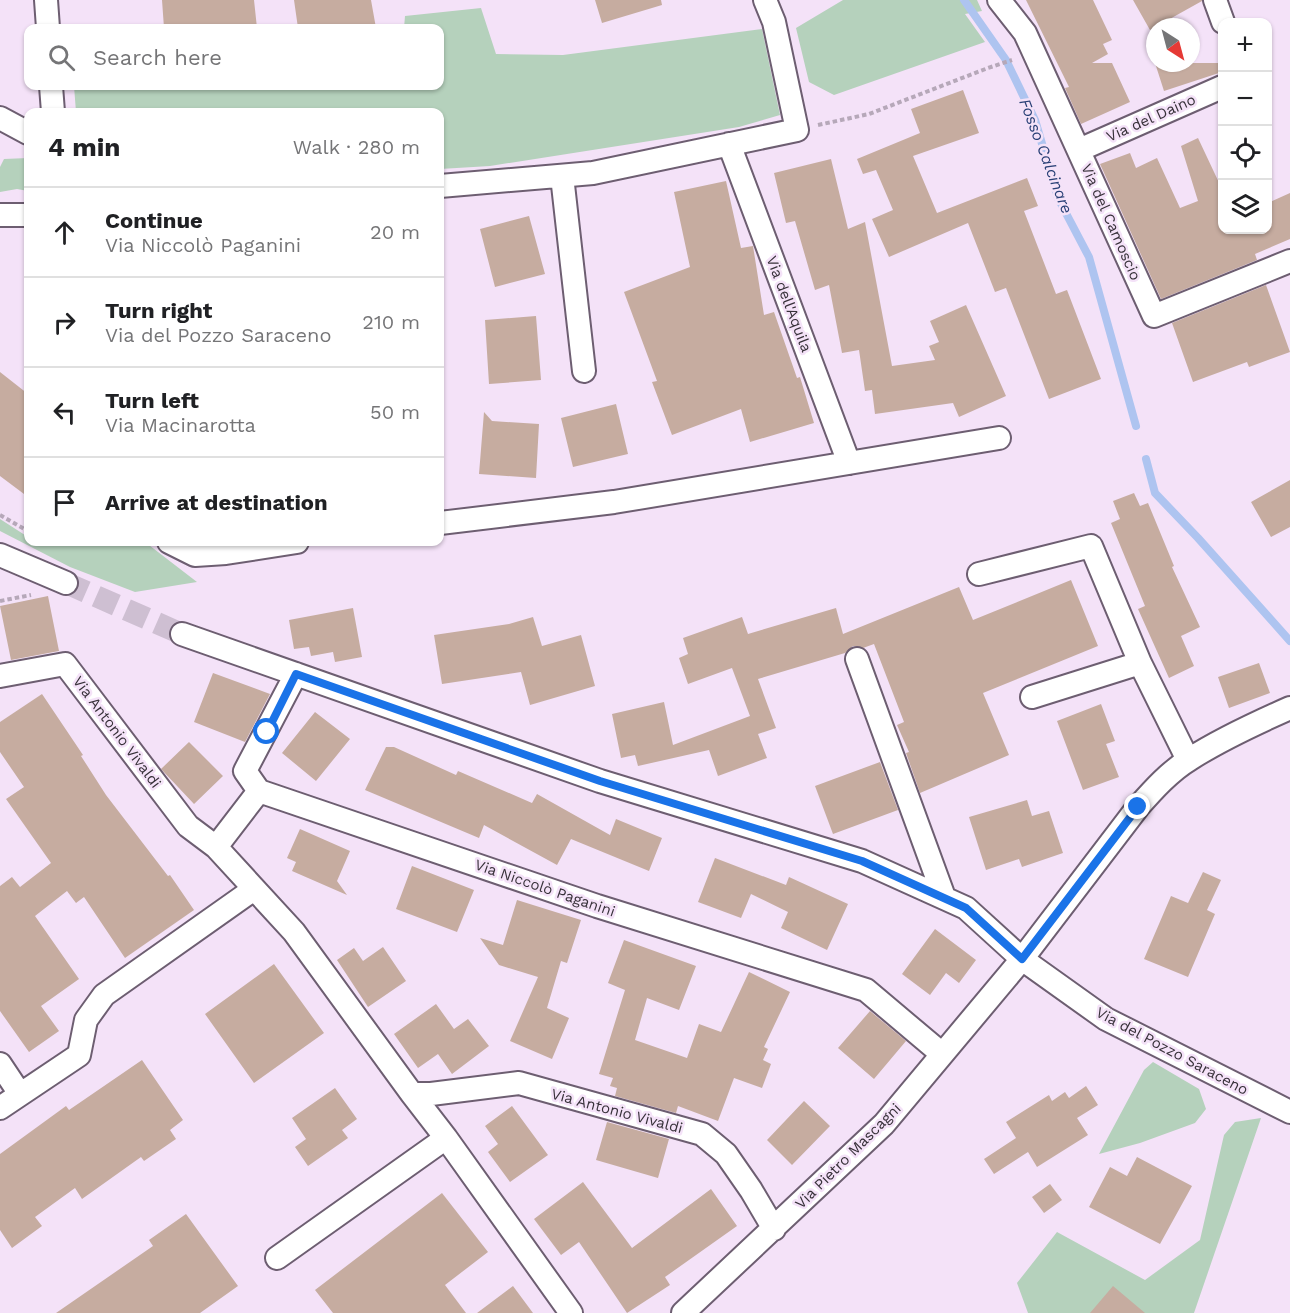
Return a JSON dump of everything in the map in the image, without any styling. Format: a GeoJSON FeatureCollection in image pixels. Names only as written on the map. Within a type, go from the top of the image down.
{"type":"FeatureCollection","features":[{"type":"Feature","properties":{"kind":"street"},"geometry":{"type":"LineString","coordinates":[[46,0],[48,24]]}},
{"type":"Feature","properties":{"kind":"street"},"geometry":{"type":"LineString","coordinates":[[444,186],[593,173],[796,130],[774,22],[765,0]]}},
{"type":"Feature","properties":{"kind":"street","name":"Via del Camoscio"},"geometry":{"type":"LineString","coordinates":[[999,0],[1025,33],[1154,316],[1290,261]]}},
{"type":"Feature","properties":{"kind":"street"},"geometry":{"type":"LineString","coordinates":[[1215,0],[1222,18]]}},
{"type":"Feature","properties":{"kind":"street","name":"Via del Daino"},"geometry":{"type":"LineString","coordinates":[[1079,150],[1218,89]]}},
{"type":"Feature","properties":{"kind":"street"},"geometry":{"type":"LineString","coordinates":[[51,90],[53,108]]}},
{"type":"Feature","properties":{"kind":"street"},"geometry":{"type":"LineString","coordinates":[[0,118],[24,131]]}},
{"type":"Feature","properties":{"kind":"street","name":"Via dell'Aquila"},"geometry":{"type":"LineString","coordinates":[[729,144],[849,463]]}},
{"type":"Feature","properties":{"kind":"street"},"geometry":{"type":"LineString","coordinates":[[562,176],[584,370]]}},
{"type":"Feature","properties":{"kind":"street"},"geometry":{"type":"LineString","coordinates":[[0,215],[24,215]]}},
{"type":"Feature","properties":{"kind":"street"},"geometry":{"type":"LineString","coordinates":[[444,523],[614,502],[999,438]]}},
{"type":"Feature","properties":{"kind":"street"},"geometry":{"type":"LineString","coordinates":[[177,546],[195,555],[226,554],[273,546]]}},
{"type":"Feature","properties":{"kind":"street"},"geometry":{"type":"LineString","coordinates":[[979,574],[1092,546],[1140,663],[1188,760]]}},
{"type":"Feature","properties":{"kind":"street"},"geometry":{"type":"LineString","coordinates":[[0,555],[66,583]]}},
{"type":"Feature","properties":{"kind":"street","name":"Via del Pozzo Saraceno"},"geometry":{"type":"LineString","coordinates":[[182,634],[600,781],[862,861],[966,908],[1022,959],[1106,1019],[1290,1112]]}},
{"type":"Feature","properties":{"kind":"street"},"geometry":{"type":"LineString","coordinates":[[857,658],[944,897]]}},
{"type":"Feature","properties":{"kind":"street"},"geometry":{"type":"LineString","coordinates":[[1032,696],[1140,663]]}},
{"type":"Feature","properties":{"kind":"street","name":"Via Antonio Vivaldi"},"geometry":{"type":"LineString","coordinates":[[0,676],[65,664],[188,826],[216,847],[294,932],[446,1138],[571,1313]]}},
{"type":"Feature","properties":{"kind":"street"},"geometry":{"type":"LineString","coordinates":[[216,847],[259,791],[245,771],[296,674]]}},
{"type":"Feature","properties":{"kind":"street","name":"Via Pietro Mascagni"},"geometry":{"type":"LineString","coordinates":[[683,1313],[884,1125],[1022,959],[1138,807],[1155,789],[1188,760],[1235,733],[1290,708]]}},
{"type":"Feature","properties":{"kind":"street","name":"Via Niccolò Paganini"},"geometry":{"type":"LineString","coordinates":[[259,791],[597,906],[866,990],[942,1054]]}},
{"type":"Feature","properties":{"kind":"street"},"geometry":{"type":"LineString","coordinates":[[0,1108],[79,1055],[86,1020],[104,995],[254,889]]}},
{"type":"Feature","properties":{"kind":"street"},"geometry":{"type":"LineString","coordinates":[[0,1064],[20,1094]]}},
{"type":"Feature","properties":{"kind":"street","name":"Via Antonio Vivaldi"},"geometry":{"type":"LineString","coordinates":[[412,1094],[430,1094],[519,1083],[702,1134],[726,1154],[774,1229]]}},
{"type":"Feature","properties":{"kind":"street"},"geometry":{"type":"LineString","coordinates":[[277,1258],[446,1138]]}},
{"type":"Feature","properties":{"kind":"path"},"geometry":{"type":"LineString","coordinates":[[796,130],[869,114],[990,67],[1014,60]]}},
{"type":"Feature","properties":{"kind":"path"},"geometry":{"type":"LineString","coordinates":[[0,515],[24,529]]}},
{"type":"Feature","properties":{"kind":"path"},"geometry":{"type":"LineString","coordinates":[[0,601],[33,594]]}},
{"type":"Feature","properties":{"kind":"green space"},"geometry":{"type":"Polygon","coordinates":[[[843,0],[977,0],[982,11],[965,14],[985,42],[834,95],[809,82],[796,28],[843,0]]]}},
{"type":"Feature","properties":{"kind":"green space"},"geometry":{"type":"Polygon","coordinates":[[[481,8],[496,54],[563,55],[762,29],[780,115],[739,127],[490,166],[444,169],[444,108],[76,108],[74,90],[444,90],[444,24],[404,24],[405,16],[481,8]]]}},
{"type":"Feature","properties":{"kind":"green space"},"geometry":{"type":"Polygon","coordinates":[[[24,158],[24,190],[0,192],[0,167],[4,159],[24,158]]]}},
{"type":"Feature","properties":{"kind":"green space"},"geometry":{"type":"Polygon","coordinates":[[[0,519],[24,534],[24,543],[0,531],[0,519]]]}},
{"type":"Feature","properties":{"kind":"green space"},"geometry":{"type":"Polygon","coordinates":[[[29,546],[150,546],[197,582],[135,592],[70,567],[29,546]]]}},
{"type":"Feature","properties":{"kind":"green space"},"geometry":{"type":"Polygon","coordinates":[[[1153,1062],[1199,1089],[1206,1109],[1195,1123],[1140,1143],[1099,1154],[1144,1070],[1153,1062]]]}},
{"type":"Feature","properties":{"kind":"green space"},"geometry":{"type":"Polygon","coordinates":[[[1261,1118],[1194,1313],[1028,1313],[1017,1283],[1057,1232],[1145,1280],[1200,1240],[1224,1135],[1235,1122],[1261,1118]]]}},
{"type":"Feature","properties":{"kind":"building"},"geometry":{"type":"Polygon","coordinates":[[[162,0],[254,0],[257,24],[164,24],[162,0]]]}},
{"type":"Feature","properties":{"kind":"building"},"geometry":{"type":"Polygon","coordinates":[[[294,0],[371,0],[375,24],[297,24],[294,0]]]}},
{"type":"Feature","properties":{"kind":"building"},"geometry":{"type":"Polygon","coordinates":[[[595,0],[661,0],[662,5],[602,23],[595,0]]]}},
{"type":"Feature","properties":{"kind":"building"},"geometry":{"type":"Polygon","coordinates":[[[1026,0],[1093,0],[1112,40],[1103,44],[1108,54],[1092,63],[1112,63],[1130,102],[1081,124],[1065,88],[1069,87],[1026,0]]]}},
{"type":"Feature","properties":{"kind":"building"},"geometry":{"type":"Polygon","coordinates":[[[1133,0],[1202,0],[1172,18],[1146,18],[1146,23],[1133,0]]]}},
{"type":"Feature","properties":{"kind":"building"},"geometry":{"type":"Polygon","coordinates":[[[1200,63],[1218,63],[1218,73],[1164,91],[1158,72],[1200,72],[1200,63]]]}},
{"type":"Feature","properties":{"kind":"building"},"geometry":{"type":"Polygon","coordinates":[[[963,90],[979,133],[913,156],[937,213],[1027,178],[1038,206],[1024,211],[1056,294],[1067,290],[1101,379],[1049,399],[1006,288],[995,292],[968,223],[889,257],[872,219],[893,210],[876,170],[863,174],[857,159],[920,133],[911,109],[963,90]]]}},
{"type":"Feature","properties":{"kind":"building"},"geometry":{"type":"Polygon","coordinates":[[[1198,138],[1218,180],[1218,234],[1272,234],[1272,201],[1290,193],[1290,239],[1255,254],[1257,260],[1161,299],[1100,164],[1130,153],[1136,168],[1157,158],[1180,208],[1198,201],[1181,146],[1198,138]]]}},
{"type":"Feature","properties":{"kind":"building"},"geometry":{"type":"Polygon","coordinates":[[[831,159],[848,229],[865,222],[892,366],[935,360],[929,346],[939,342],[930,321],[966,305],[1006,396],[959,417],[953,403],[875,414],[872,390],[865,391],[859,350],[842,353],[829,285],[815,290],[795,221],[786,223],[774,173],[831,159]]]}},
{"type":"Feature","properties":{"kind":"building"},"geometry":{"type":"Polygon","coordinates":[[[726,181],[741,248],[753,246],[764,315],[774,312],[797,378],[800,377],[814,423],[750,442],[741,409],[672,435],[652,382],[657,381],[624,292],[690,267],[674,192],[726,181]]]}},
{"type":"Feature","properties":{"kind":"building"},"geometry":{"type":"Polygon","coordinates":[[[529,216],[545,274],[495,287],[480,229],[529,216]]]}},
{"type":"Feature","properties":{"kind":"building"},"geometry":{"type":"Polygon","coordinates":[[[1266,285],[1290,352],[1249,367],[1247,362],[1193,382],[1172,323],[1266,285]]]}},
{"type":"Feature","properties":{"kind":"building"},"geometry":{"type":"Polygon","coordinates":[[[536,316],[541,380],[489,384],[485,320],[536,316]]]}},
{"type":"Feature","properties":{"kind":"building"},"geometry":{"type":"Polygon","coordinates":[[[0,372],[24,391],[24,494],[0,476],[0,372]]]}},
{"type":"Feature","properties":{"kind":"building"},"geometry":{"type":"Polygon","coordinates":[[[616,404],[628,454],[573,467],[561,418],[616,404]]]}},
{"type":"Feature","properties":{"kind":"building"},"geometry":{"type":"Polygon","coordinates":[[[484,412],[492,421],[539,424],[536,478],[479,474],[484,412]]]}},
{"type":"Feature","properties":{"kind":"building"},"geometry":{"type":"Polygon","coordinates":[[[1290,480],[1290,527],[1271,537],[1251,502],[1290,480]]]}},
{"type":"Feature","properties":{"kind":"building"},"geometry":{"type":"Polygon","coordinates":[[[1134,493],[1140,506],[1148,503],[1174,566],[1172,567],[1200,627],[1181,636],[1194,666],[1169,678],[1138,609],[1145,606],[1111,523],[1120,519],[1113,501],[1134,493]]]}},
{"type":"Feature","properties":{"kind":"building"},"geometry":{"type":"Polygon","coordinates":[[[1071,580],[1098,646],[983,693],[1009,755],[920,793],[906,753],[909,752],[897,725],[904,722],[874,644],[863,648],[853,646],[845,653],[758,679],[776,728],[758,734],[767,758],[718,776],[709,750],[638,766],[635,755],[621,758],[612,714],[664,702],[673,745],[750,716],[732,668],[688,684],[679,658],[688,654],[683,638],[742,617],[748,634],[836,608],[843,634],[959,587],[973,620],[1071,580]]]}},
{"type":"Feature","properties":{"kind":"building"},"geometry":{"type":"Polygon","coordinates":[[[48,596],[59,651],[11,660],[0,606],[48,596]]]}},
{"type":"Feature","properties":{"kind":"building"},"geometry":{"type":"Polygon","coordinates":[[[353,608],[362,657],[335,662],[333,652],[311,656],[309,647],[294,649],[289,620],[353,608]]]}},
{"type":"Feature","properties":{"kind":"building"},"geometry":{"type":"Polygon","coordinates":[[[533,617],[542,646],[581,635],[595,686],[530,705],[521,672],[442,684],[434,635],[509,624],[533,617]]]}},
{"type":"Feature","properties":{"kind":"building"},"geometry":{"type":"Polygon","coordinates":[[[1259,663],[1270,693],[1229,708],[1218,677],[1259,663]]]}},
{"type":"Feature","properties":{"kind":"building"},"geometry":{"type":"Polygon","coordinates":[[[213,673],[270,694],[245,742],[194,722],[213,673]]]}},
{"type":"Feature","properties":{"kind":"building"},"geometry":{"type":"Polygon","coordinates":[[[42,694],[83,755],[81,756],[106,795],[168,876],[170,875],[194,910],[125,958],[84,897],[76,903],[67,891],[35,916],[79,979],[41,1006],[59,1031],[29,1052],[0,1011],[0,886],[12,877],[20,887],[51,863],[6,799],[24,787],[0,752],[0,722],[42,694]]]}},
{"type":"Feature","properties":{"kind":"building"},"geometry":{"type":"Polygon","coordinates":[[[1101,704],[1115,741],[1106,744],[1119,777],[1083,790],[1057,721],[1101,704]]]}},
{"type":"Feature","properties":{"kind":"building"},"geometry":{"type":"Polygon","coordinates":[[[315,712],[350,739],[316,781],[282,753],[315,712]]]}},
{"type":"Feature","properties":{"kind":"building"},"geometry":{"type":"Polygon","coordinates":[[[189,742],[223,776],[194,804],[161,769],[189,742]]]}},
{"type":"Feature","properties":{"kind":"building"},"geometry":{"type":"Polygon","coordinates":[[[386,747],[394,747],[456,775],[458,771],[532,803],[537,794],[610,835],[616,819],[662,838],[649,871],[571,839],[557,865],[484,825],[479,838],[365,790],[386,747]]]}},
{"type":"Feature","properties":{"kind":"building"},"geometry":{"type":"Polygon","coordinates":[[[880,762],[898,810],[833,834],[815,786],[880,762]]]}},
{"type":"Feature","properties":{"kind":"building"},"geometry":{"type":"Polygon","coordinates":[[[1027,800],[1032,816],[1049,811],[1063,853],[1022,867],[1019,859],[986,870],[969,817],[1027,800]]]}},
{"type":"Feature","properties":{"kind":"building"},"geometry":{"type":"Polygon","coordinates":[[[300,829],[350,851],[337,881],[347,895],[292,871],[296,862],[287,858],[300,829]]]}},
{"type":"Feature","properties":{"kind":"building"},"geometry":{"type":"Polygon","coordinates":[[[715,858],[786,885],[789,877],[848,904],[827,950],[781,928],[788,912],[751,894],[741,918],[698,902],[715,858]]]}},
{"type":"Feature","properties":{"kind":"building"},"geometry":{"type":"Polygon","coordinates":[[[412,866],[474,890],[457,932],[396,909],[412,866]]]}},
{"type":"Feature","properties":{"kind":"building"},"geometry":{"type":"Polygon","coordinates":[[[1203,872],[1221,880],[1207,910],[1215,914],[1188,977],[1144,959],[1171,896],[1188,903],[1203,872]]]}},
{"type":"Feature","properties":{"kind":"building"},"geometry":{"type":"Polygon","coordinates":[[[517,900],[581,920],[567,963],[561,961],[547,1008],[569,1018],[552,1059],[510,1041],[538,977],[499,965],[480,938],[503,945],[517,900]]]}},
{"type":"Feature","properties":{"kind":"building"},"geometry":{"type":"Polygon","coordinates":[[[935,929],[976,960],[959,983],[946,973],[930,995],[902,974],[935,929]]]}},
{"type":"Feature","properties":{"kind":"building"},"geometry":{"type":"Polygon","coordinates":[[[624,940],[696,966],[679,1010],[647,998],[635,1040],[687,1058],[699,1024],[721,1032],[749,972],[790,992],[764,1047],[768,1049],[763,1060],[771,1064],[762,1088],[734,1078],[718,1121],[678,1106],[676,1113],[615,1096],[617,1088],[610,1086],[613,1078],[599,1074],[625,990],[608,983],[624,940]]]}},
{"type":"Feature","properties":{"kind":"building"},"geometry":{"type":"Polygon","coordinates":[[[383,947],[406,981],[368,1007],[337,960],[354,948],[363,961],[383,947]]]}},
{"type":"Feature","properties":{"kind":"building"},"geometry":{"type":"Polygon","coordinates":[[[274,964],[324,1033],[254,1083],[205,1014],[274,964]]]}},
{"type":"Feature","properties":{"kind":"building"},"geometry":{"type":"Polygon","coordinates":[[[436,1004],[454,1029],[468,1019],[489,1046],[452,1074],[438,1054],[418,1068],[394,1034],[436,1004]]]}},
{"type":"Feature","properties":{"kind":"building"},"geometry":{"type":"Polygon","coordinates":[[[870,1011],[906,1041],[874,1079],[838,1048],[870,1011]]]}},
{"type":"Feature","properties":{"kind":"building"},"geometry":{"type":"Polygon","coordinates":[[[142,1060],[183,1120],[170,1130],[176,1139],[144,1161],[141,1157],[82,1199],[75,1188],[35,1217],[42,1226],[12,1248],[0,1230],[0,1154],[66,1106],[69,1110],[142,1060]]]}},
{"type":"Feature","properties":{"kind":"building"},"geometry":{"type":"Polygon","coordinates":[[[1086,1086],[1098,1105],[1077,1118],[1088,1135],[1037,1167],[1028,1152],[994,1174],[984,1159],[1016,1138],[1006,1122],[1049,1095],[1052,1101],[1065,1092],[1069,1098],[1086,1086]]]}},
{"type":"Feature","properties":{"kind":"building"},"geometry":{"type":"Polygon","coordinates":[[[335,1088],[357,1119],[342,1130],[348,1138],[308,1166],[295,1147],[306,1139],[292,1118],[335,1088]]]}},
{"type":"Feature","properties":{"kind":"building"},"geometry":{"type":"Polygon","coordinates":[[[804,1101],[830,1126],[792,1165],[767,1140],[804,1101]]]}},
{"type":"Feature","properties":{"kind":"building"},"geometry":{"type":"Polygon","coordinates":[[[512,1106],[548,1155],[510,1182],[488,1152],[498,1144],[485,1126],[512,1106]]]}},
{"type":"Feature","properties":{"kind":"building"},"geometry":{"type":"Polygon","coordinates":[[[607,1122],[669,1139],[658,1178],[596,1160],[607,1122]]]}},
{"type":"Feature","properties":{"kind":"building"},"geometry":{"type":"Polygon","coordinates":[[[1137,1157],[1192,1186],[1160,1244],[1089,1207],[1110,1167],[1127,1176],[1137,1157]]]}},
{"type":"Feature","properties":{"kind":"building"},"geometry":{"type":"Polygon","coordinates":[[[583,1182],[632,1248],[711,1189],[737,1226],[665,1277],[670,1285],[627,1313],[579,1242],[561,1255],[534,1219],[583,1182]]]}},
{"type":"Feature","properties":{"kind":"building"},"geometry":{"type":"Polygon","coordinates":[[[1050,1184],[1062,1200],[1044,1213],[1032,1197],[1050,1184]]]}},
{"type":"Feature","properties":{"kind":"building"},"geometry":{"type":"Polygon","coordinates":[[[442,1193],[488,1252],[445,1285],[466,1313],[333,1313],[315,1290],[442,1193]]]}},
{"type":"Feature","properties":{"kind":"building"},"geometry":{"type":"Polygon","coordinates":[[[186,1214],[238,1286],[200,1313],[56,1313],[153,1246],[149,1240],[186,1214]]]}},
{"type":"Feature","properties":{"kind":"building"},"geometry":{"type":"Polygon","coordinates":[[[513,1286],[533,1313],[477,1313],[513,1286]]]}},
{"type":"Feature","properties":{"kind":"building"},"geometry":{"type":"Polygon","coordinates":[[[1113,1286],[1145,1313],[1090,1313],[1113,1286]]]}},
{"type":"Feature","properties":{"kind":"waterway","name":"Fosso Calcinare"},"geometry":{"type":"LineString","coordinates":[[964,0],[1006,60],[1035,120],[1058,198],[1089,257],[1136,426]]}},
{"type":"Feature","properties":{"kind":"waterway","name":"Fosso Calcinare"},"geometry":{"type":"LineString","coordinates":[[1146,459],[1155,493],[1290,641]]}},
{"type":"Feature","properties":{"kind":"tunnel"},"geometry":{"type":"LineString","coordinates":[[66,583],[182,634]]}},
{"type":"Feature","properties":{"kind":"route"},"geometry":{"type":"LineString","coordinates":[[267,732],[296,674],[600,781],[862,861],[966,908],[1022,959],[1138,807]]}}]}
